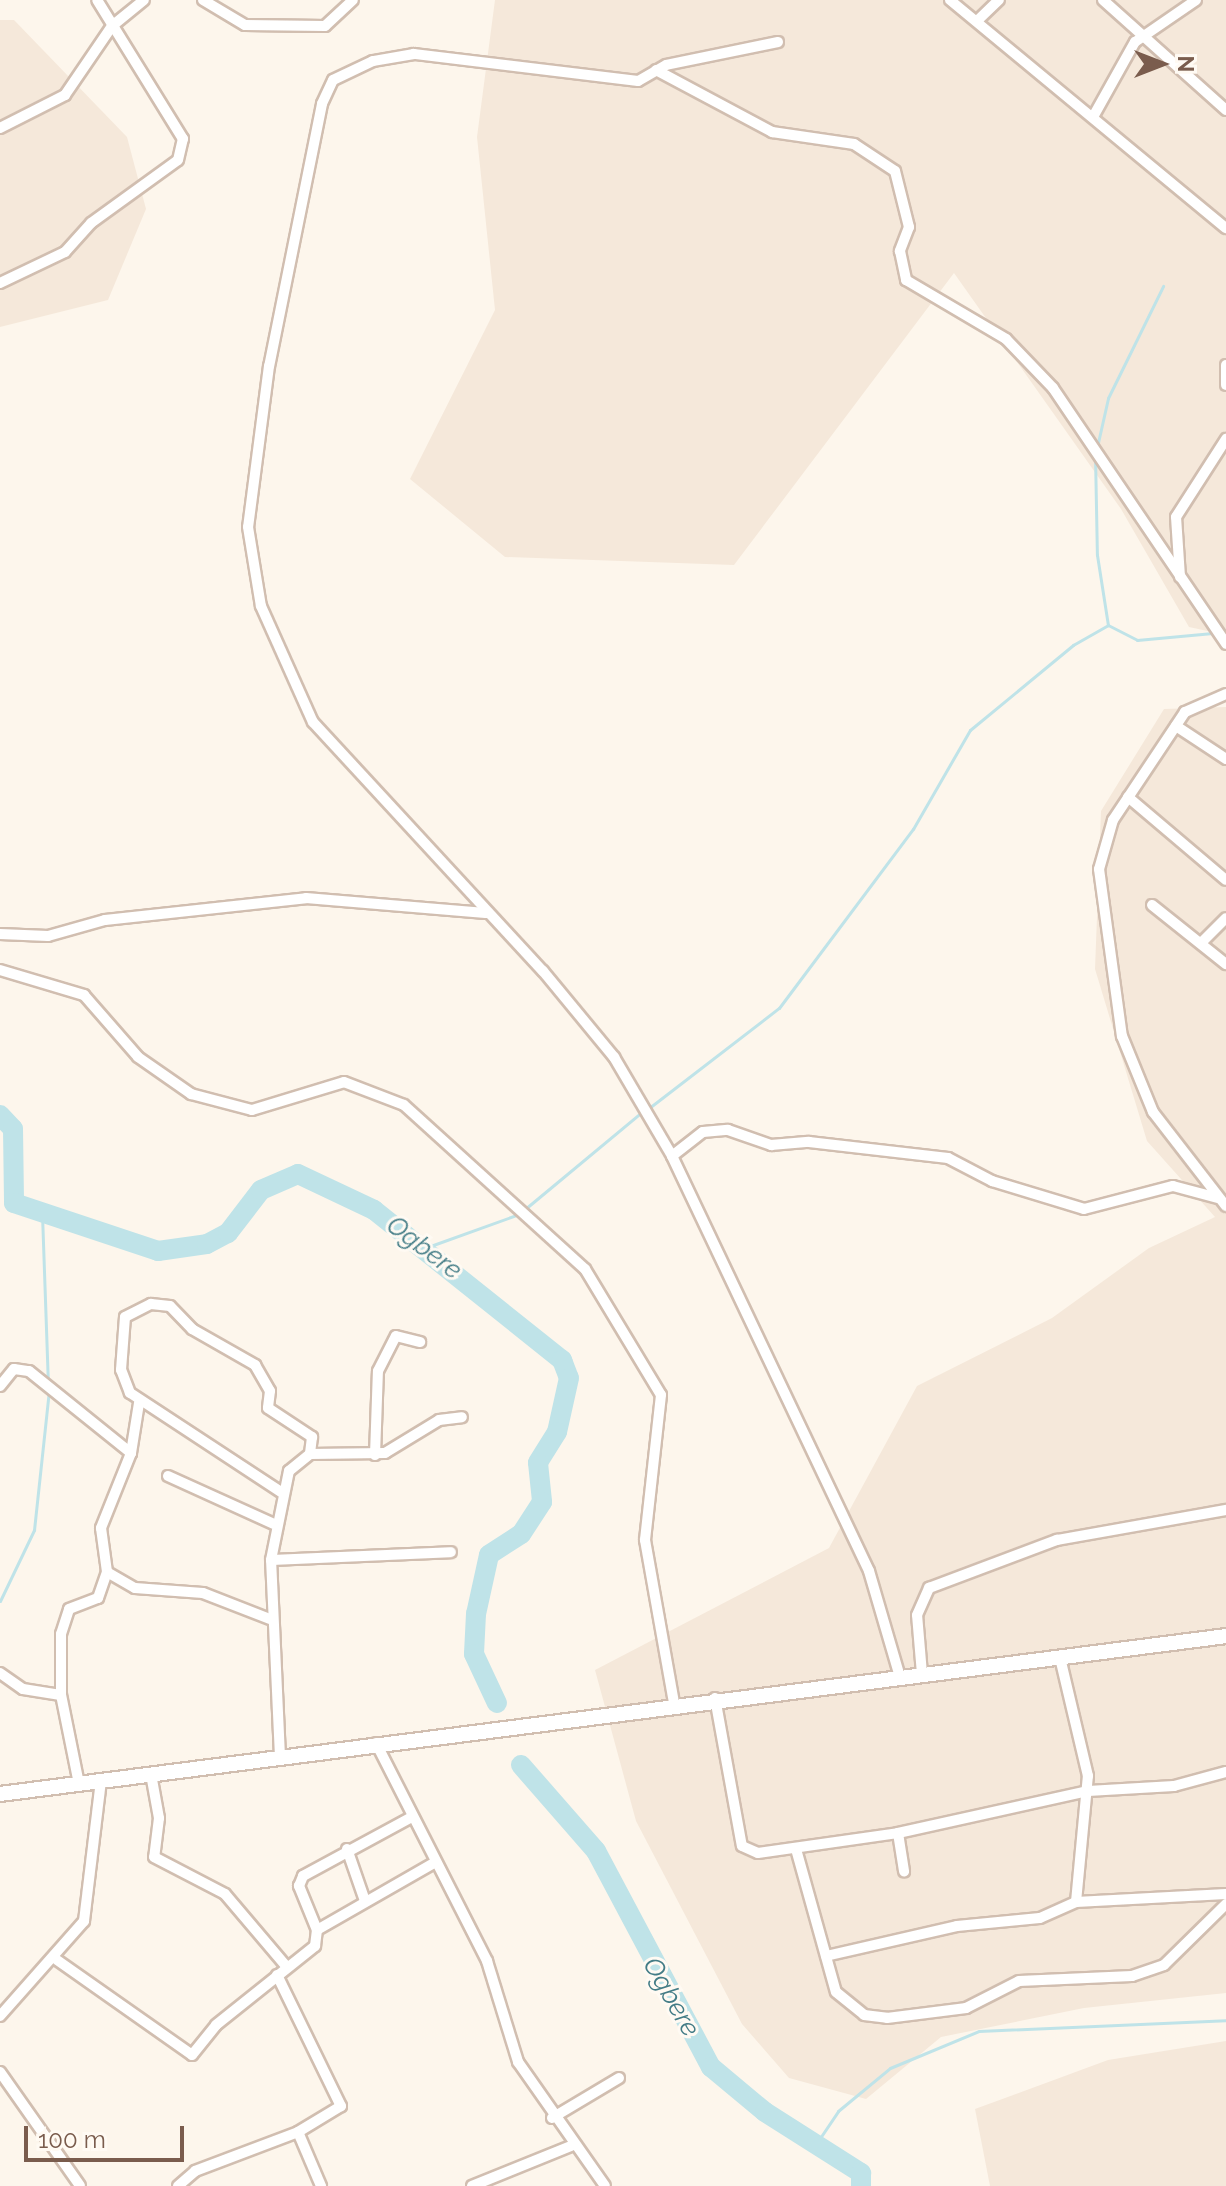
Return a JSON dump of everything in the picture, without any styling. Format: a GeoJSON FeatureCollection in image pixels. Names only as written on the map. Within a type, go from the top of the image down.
{"type":"FeatureCollection","features":[{"type":"Feature","properties":{"kind":"main road"},"geometry":{"type":"LineString","coordinates":[[0,1794],[715,1696],[900,1677],[1226,1636]]}},
{"type":"Feature","properties":{"kind":"street"},"geometry":{"type":"LineString","coordinates":[[0,283],[65,252],[91,223],[178,160],[183,139],[97,0]]}},
{"type":"Feature","properties":{"kind":"street"},"geometry":{"type":"LineString","coordinates":[[0,128],[65,95],[112,26],[144,0]]}},
{"type":"Feature","properties":{"kind":"street"},"geometry":{"type":"LineString","coordinates":[[203,0],[245,25],[325,26],[353,0]]}},
{"type":"Feature","properties":{"kind":"street"},"geometry":{"type":"LineString","coordinates":[[950,0],[978,20],[1053,91],[1093,117],[1226,228]]}},
{"type":"Feature","properties":{"kind":"street"},"geometry":{"type":"LineString","coordinates":[[978,20],[999,0]]}},
{"type":"Feature","properties":{"kind":"street"},"geometry":{"type":"LineString","coordinates":[[1103,0],[1226,110]]}},
{"type":"Feature","properties":{"kind":"street"},"geometry":{"type":"LineString","coordinates":[[1093,117],[1143,37],[1196,0]]}},
{"type":"Feature","properties":{"kind":"street"},"geometry":{"type":"LineString","coordinates":[[778,42],[656,70],[628,81],[414,54],[349,70],[333,80],[322,104],[284,289],[247,495],[261,606],[313,722],[614,1057],[672,1156],[869,1571],[900,1677]]}},
{"type":"Feature","properties":{"kind":"street"},"geometry":{"type":"LineString","coordinates":[[656,70],[772,132],[854,144],[895,171],[909,227],[900,251],[906,280],[1006,339],[1053,388],[1226,644]]}},
{"type":"Feature","properties":{"kind":"street"},"geometry":{"type":"LineString","coordinates":[[1226,365],[1226,385]]}},
{"type":"Feature","properties":{"kind":"street"},"geometry":{"type":"LineString","coordinates":[[1181,580],[1176,517],[1226,439]]}},
{"type":"Feature","properties":{"kind":"street"},"geometry":{"type":"LineString","coordinates":[[1226,694],[1190,708],[1176,726],[1113,820],[1099,869],[1101,914],[1117,962],[1114,1010],[1153,1112],[1226,1204]]}},
{"type":"Feature","properties":{"kind":"street"},"geometry":{"type":"LineString","coordinates":[[1176,726],[1226,759]]}},
{"type":"Feature","properties":{"kind":"street"},"geometry":{"type":"LineString","coordinates":[[1128,797],[1226,880]]}},
{"type":"Feature","properties":{"kind":"street"},"geometry":{"type":"LineString","coordinates":[[0,934],[48,936],[105,920],[306,898],[485,913]]}},
{"type":"Feature","properties":{"kind":"street"},"geometry":{"type":"LineString","coordinates":[[1152,905],[1226,964]]}},
{"type":"Feature","properties":{"kind":"street"},"geometry":{"type":"LineString","coordinates":[[1201,943],[1226,918]]}},
{"type":"Feature","properties":{"kind":"street"},"geometry":{"type":"LineString","coordinates":[[0,970],[84,995],[138,1057],[191,1094],[252,1110],[344,1082],[404,1105],[585,1269],[661,1395],[645,1540],[674,1703]]}},
{"type":"Feature","properties":{"kind":"street"},"geometry":{"type":"LineString","coordinates":[[672,1156],[703,1132],[728,1130],[771,1145],[809,1142],[948,1158],[992,1181],[1084,1209],[1173,1186],[1226,1204]]}},
{"type":"Feature","properties":{"kind":"street"},"geometry":{"type":"LineString","coordinates":[[281,1492],[139,1403],[121,1370],[121,1322],[151,1304],[170,1306],[192,1329],[255,1365],[270,1391],[268,1408],[312,1437],[310,1454]]}},
{"type":"Feature","properties":{"kind":"street"},"geometry":{"type":"LineString","coordinates":[[375,1455],[374,1386],[391,1340],[402,1334],[420,1342]]}},
{"type":"Feature","properties":{"kind":"street"},"geometry":{"type":"LineString","coordinates":[[0,1386],[14,1369],[29,1371],[131,1453]]}},
{"type":"Feature","properties":{"kind":"street"},"geometry":{"type":"LineString","coordinates":[[79,1784],[61,1695],[64,1619],[74,1605],[98,1598],[107,1572],[101,1528],[131,1453],[139,1403]]}},
{"type":"Feature","properties":{"kind":"street"},"geometry":{"type":"LineString","coordinates":[[280,1757],[270,1619],[271,1560],[274,1524],[289,1471],[310,1454],[375,1455],[413,1443],[439,1420],[462,1417]]}},
{"type":"Feature","properties":{"kind":"street"},"geometry":{"type":"LineString","coordinates":[[168,1476],[274,1524]]}},
{"type":"Feature","properties":{"kind":"street"},"geometry":{"type":"LineString","coordinates":[[922,1674],[917,1615],[929,1588],[1057,1540],[1226,1510]]}},
{"type":"Feature","properties":{"kind":"street"},"geometry":{"type":"LineString","coordinates":[[271,1560],[451,1552]]}},
{"type":"Feature","properties":{"kind":"street"},"geometry":{"type":"LineString","coordinates":[[107,1572],[135,1588],[203,1593],[270,1619]]}},
{"type":"Feature","properties":{"kind":"street"},"geometry":{"type":"LineString","coordinates":[[1060,1658],[1088,1791],[1076,1902]]}},
{"type":"Feature","properties":{"kind":"street"},"geometry":{"type":"LineString","coordinates":[[0,1673],[23,1689],[61,1695]]}},
{"type":"Feature","properties":{"kind":"street"},"geometry":{"type":"LineString","coordinates":[[715,1696],[742,1846],[758,1853],[898,1833],[1088,1791],[1174,1786],[1226,1772]]}},
{"type":"Feature","properties":{"kind":"street"},"geometry":{"type":"LineString","coordinates":[[376,1743],[410,1818],[482,1951],[518,2062],[592,2182],[605,2186]]}},
{"type":"Feature","properties":{"kind":"street"},"geometry":{"type":"LineString","coordinates":[[151,1774],[159,1818],[154,1857],[225,1894],[287,1967]]}},
{"type":"Feature","properties":{"kind":"street"},"geometry":{"type":"LineString","coordinates":[[0,2016],[57,1960],[84,1921],[101,1781]]}},
{"type":"Feature","properties":{"kind":"street"},"geometry":{"type":"LineString","coordinates":[[57,1960],[185,2055],[315,1946],[317,1930],[299,1886],[310,1869],[410,1818]]}},
{"type":"Feature","properties":{"kind":"street"},"geometry":{"type":"LineString","coordinates":[[898,1833],[904,1872]]}},
{"type":"Feature","properties":{"kind":"street"},"geometry":{"type":"LineString","coordinates":[[347,1849],[365,1901]]}},
{"type":"Feature","properties":{"kind":"street"},"geometry":{"type":"LineString","coordinates":[[796,1849],[836,1992],[864,2015],[917,2017],[978,2004],[1019,1981],[1132,1976],[1164,1965],[1226,1904]]}},
{"type":"Feature","properties":{"kind":"street"},"geometry":{"type":"LineString","coordinates":[[317,1930],[434,1863]]}},
{"type":"Feature","properties":{"kind":"street"},"geometry":{"type":"LineString","coordinates":[[826,1956],[957,1926],[1040,1918],[1076,1902],[1226,1894]]}},
{"type":"Feature","properties":{"kind":"street"},"geometry":{"type":"LineString","coordinates":[[178,2186],[195,2171],[298,2132],[341,2106],[277,1975]]}},
{"type":"Feature","properties":{"kind":"street"},"geometry":{"type":"LineString","coordinates":[[0,2072],[4,2087],[80,2186]]}},
{"type":"Feature","properties":{"kind":"street"},"geometry":{"type":"LineString","coordinates":[[552,2118],[619,2078]]}},
{"type":"Feature","properties":{"kind":"street"},"geometry":{"type":"LineString","coordinates":[[298,2132],[321,2186]]}},
{"type":"Feature","properties":{"kind":"street"},"geometry":{"type":"LineString","coordinates":[[472,2186],[571,2146]]}},
{"type":"Feature","properties":{"kind":"shaded area"},"geometry":{"type":"Polygon","coordinates":[[[495,0],[1226,0],[1226,635],[1189,627],[1121,509],[954,273],[734,565],[505,557],[410,479],[495,310],[477,137],[495,0]]]}},
{"type":"Feature","properties":{"kind":"shaded area"},"geometry":{"type":"Polygon","coordinates":[[[0,20],[14,20],[127,137],[146,209],[108,300],[0,327],[0,20]]]}},
{"type":"Feature","properties":{"kind":"shaded area"},"geometry":{"type":"Polygon","coordinates":[[[1226,707],[1226,1993],[1084,2008],[941,2037],[866,2099],[789,2078],[742,2024],[636,1821],[595,1670],[829,1548],[917,1386],[1052,1318],[1149,1248],[1215,1217],[1147,1141],[1095,969],[1101,811],[1164,709],[1226,707]]]}},
{"type":"Feature","properties":{"kind":"shaded area"},"geometry":{"type":"Polygon","coordinates":[[[1226,2041],[1226,2186],[990,2186],[975,2109],[1108,2060],[1226,2041]]]}},
{"type":"Feature","properties":{"kind":"waterway"},"geometry":{"type":"LineString","coordinates":[[1097,447],[1108,398],[1163,286]]}},
{"type":"Feature","properties":{"kind":"waterway"},"geometry":{"type":"LineString","coordinates":[[1095,455],[1097,555],[1108,625]]}},
{"type":"Feature","properties":{"kind":"waterway"},"geometry":{"type":"LineString","coordinates":[[1108,625],[1137,640],[1213,633]]}},
{"type":"Feature","properties":{"kind":"waterway"},"geometry":{"type":"LineString","coordinates":[[649,1108],[779,1008],[913,829],[970,730],[1073,645],[1108,625]]}},
{"type":"Feature","properties":{"kind":"waterway"},"geometry":{"type":"LineString","coordinates":[[525,1209],[642,1112]]}},
{"type":"Feature","properties":{"kind":"waterway","name":"Ogbere"},"geometry":{"type":"LineString","coordinates":[[0,1115],[13,1129],[14,1203],[158,1251],[207,1244],[228,1233],[261,1190],[298,1174],[374,1210],[562,1360],[569,1378],[557,1432],[538,1463],[542,1502],[521,1534],[489,1555],[476,1614],[474,1654],[497,1703]]}},
{"type":"Feature","properties":{"kind":"waterway"},"geometry":{"type":"LineString","coordinates":[[42,1214],[48,1382]]}},
{"type":"Feature","properties":{"kind":"waterway"},"geometry":{"type":"LineString","coordinates":[[422,1249],[519,1214]]}},
{"type":"Feature","properties":{"kind":"waterway"},"geometry":{"type":"LineString","coordinates":[[0,1601],[34,1530],[49,1390]]}},
{"type":"Feature","properties":{"kind":"waterway","name":"Ogbere"},"geometry":{"type":"LineString","coordinates":[[521,1765],[596,1851],[711,2067],[765,2112],[861,2173],[861,2186]]}},
{"type":"Feature","properties":{"kind":"waterway"},"geometry":{"type":"LineString","coordinates":[[818,2141],[838,2111],[890,2068],[979,2031],[1226,2020]]}}]}
